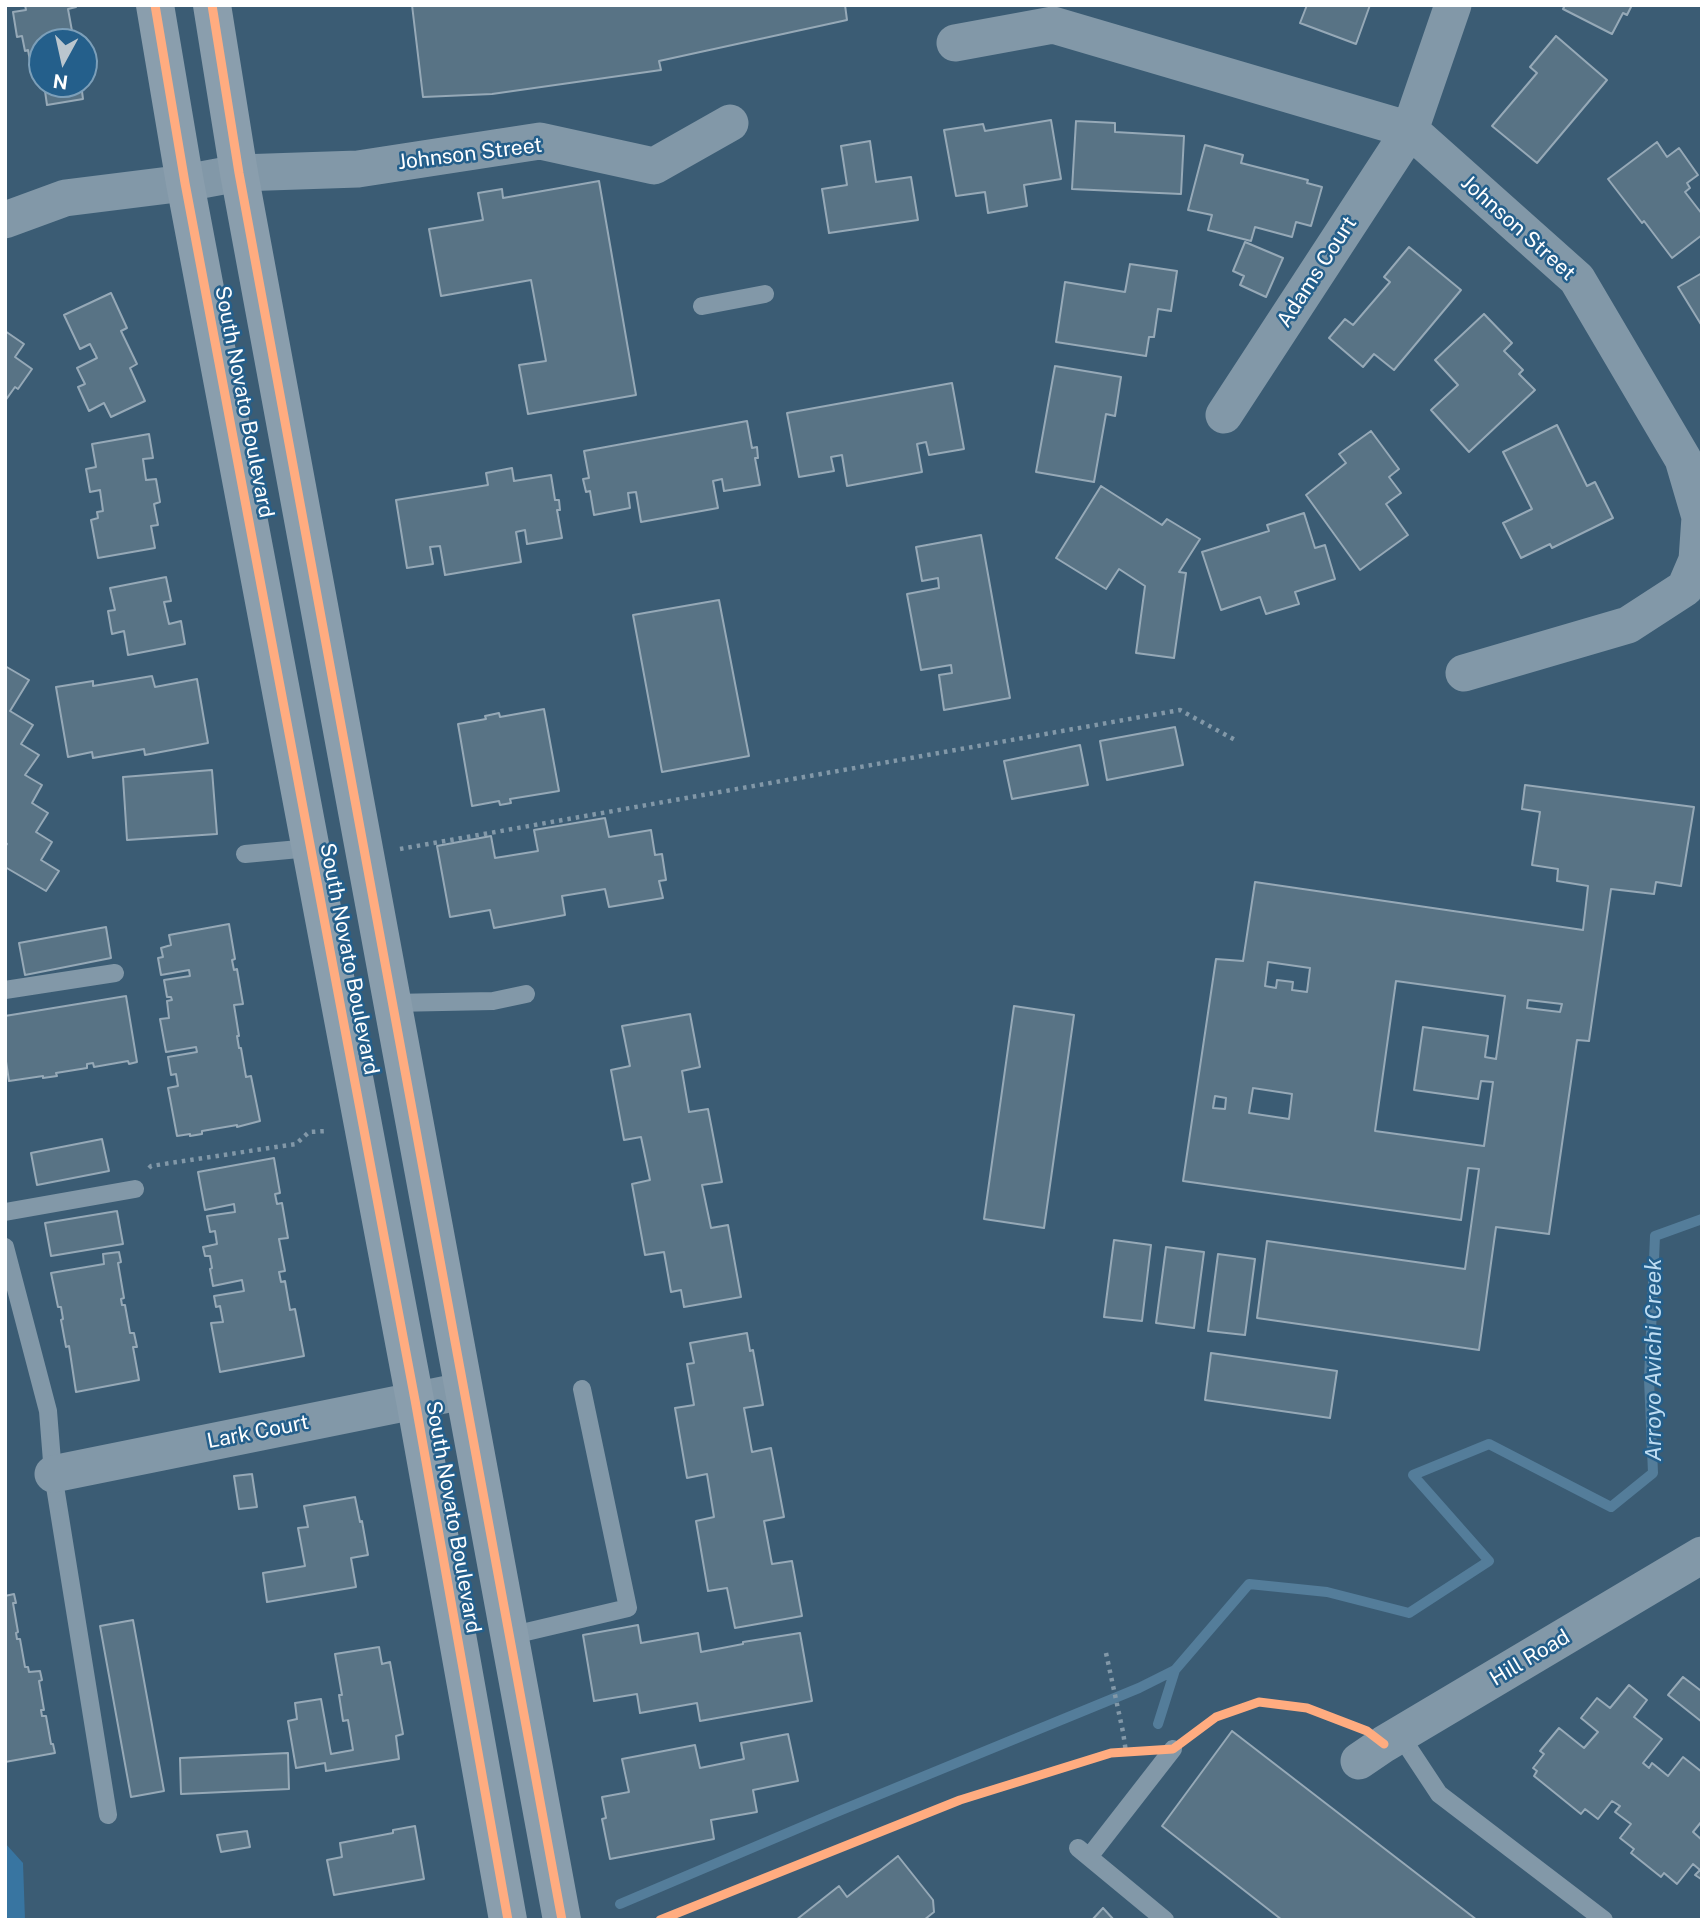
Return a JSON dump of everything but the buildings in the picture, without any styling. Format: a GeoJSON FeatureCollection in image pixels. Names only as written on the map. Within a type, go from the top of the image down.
{"type":"FeatureCollection","features":[{"type":"Feature","properties":{"kind":"main road","name":"South Novato Boulevard"},"geometry":{"type":"LineString","coordinates":[[155,5],[185,183],[415,1400],[508,1920]]}},
{"type":"Feature","properties":{"kind":"main road","name":"South Novato Boulevard"},"geometry":{"type":"LineString","coordinates":[[212,5],[239,173],[562,1920]]}},
{"type":"Feature","properties":{"kind":"street","name":"Adams Court"},"geometry":{"type":"LineString","coordinates":[[1224,415],[1410,130],[1454,5]]}},
{"type":"Feature","properties":{"kind":"street","name":"Johnson Street"},"geometry":{"type":"LineString","coordinates":[[955,43],[1052,15],[1410,130],[1577,279],[1683,459],[1700,517],[1697,559],[1685,588],[1628,625],[1464,673]]}},
{"type":"Feature","properties":{"kind":"street","name":"Johnson Street"},"geometry":{"type":"LineString","coordinates":[[5,219],[65,198],[185,183],[239,173],[358,169],[540,141],[654,166],[730,123]]}},
{"type":"Feature","properties":{"kind":"street","name":"Lark Court"},"geometry":{"type":"LineString","coordinates":[[53,1474],[463,1391]]}},
{"type":"Feature","properties":{"kind":"street","name":"Hill Road"},"geometry":{"type":"LineString","coordinates":[[1359,1762],[1702,1555]]}},
{"type":"Feature","properties":{"kind":"lane"},"geometry":{"type":"LineString","coordinates":[[702,306],[765,294]]}},
{"type":"Feature","properties":{"kind":"lane"},"geometry":{"type":"LineString","coordinates":[[245,854],[310,848]]}},
{"type":"Feature","properties":{"kind":"lane"},"geometry":{"type":"LineString","coordinates":[[5,990],[115,973]]}},
{"type":"Feature","properties":{"kind":"lane"},"geometry":{"type":"LineString","coordinates":[[391,1003],[493,1001],[526,993]]}},
{"type":"Feature","properties":{"kind":"lane"},"geometry":{"type":"LineString","coordinates":[[5,1212],[135,1189]]}},
{"type":"Feature","properties":{"kind":"lane"},"geometry":{"type":"LineString","coordinates":[[5,1247],[48,1411],[53,1474],[108,1815]]}},
{"type":"Feature","properties":{"kind":"lane"},"geometry":{"type":"LineString","coordinates":[[509,1636],[628,1608],[582,1389]]}},
{"type":"Feature","properties":{"kind":"lane"},"geometry":{"type":"LineString","coordinates":[[1400,1735],[1439,1794],[1604,1920]]}},
{"type":"Feature","properties":{"kind":"lane"},"geometry":{"type":"LineString","coordinates":[[1165,1920],[1084,1852],[1173,1749]]}},
{"type":"Feature","properties":{"kind":"path"},"geometry":{"type":"LineString","coordinates":[[364,855],[1180,710],[1237,741]]}},
{"type":"Feature","properties":{"kind":"path"},"geometry":{"type":"LineString","coordinates":[[135,1189],[150,1166],[296,1143],[309,1132],[363,1128]]}},
{"type":"Feature","properties":{"kind":"path"},"geometry":{"type":"LineString","coordinates":[[1106,1653],[1124,1732],[1122,1752],[1173,1749]]}},
{"type":"Feature","properties":{"kind":"shaded area"},"geometry":{"type":"Polygon","coordinates":[[[5,1843],[23,1863],[25,1920],[5,1920],[5,1843]]]}},
{"type":"Feature","properties":{"kind":"waterway","name":"Arroyo Avichi Creek"},"geometry":{"type":"LineString","coordinates":[[1158,1724],[1175,1670],[1249,1584],[1327,1592],[1409,1613],[1489,1561],[1413,1475],[1489,1444],[1611,1507],[1653,1473],[1649,1379],[1655,1236],[1702,1219]]}},
{"type":"Feature","properties":{"kind":"waterway"},"geometry":{"type":"LineString","coordinates":[[620,1904],[1139,1688],[1175,1670]]}},
{"type":"Feature","properties":{"kind":"cycle path"},"geometry":{"type":"LineString","coordinates":[[155,5],[185,183],[415,1400],[508,1920]]}},
{"type":"Feature","properties":{"kind":"cycle path"},"geometry":{"type":"LineString","coordinates":[[212,5],[239,173],[562,1920]]}},
{"type":"Feature","properties":{"kind":"cycle path"},"geometry":{"type":"LineString","coordinates":[[660,1920],[960,1800],[1111,1753],[1173,1749],[1216,1717],[1259,1702],[1307,1708],[1367,1731],[1384,1744]]}}]}
